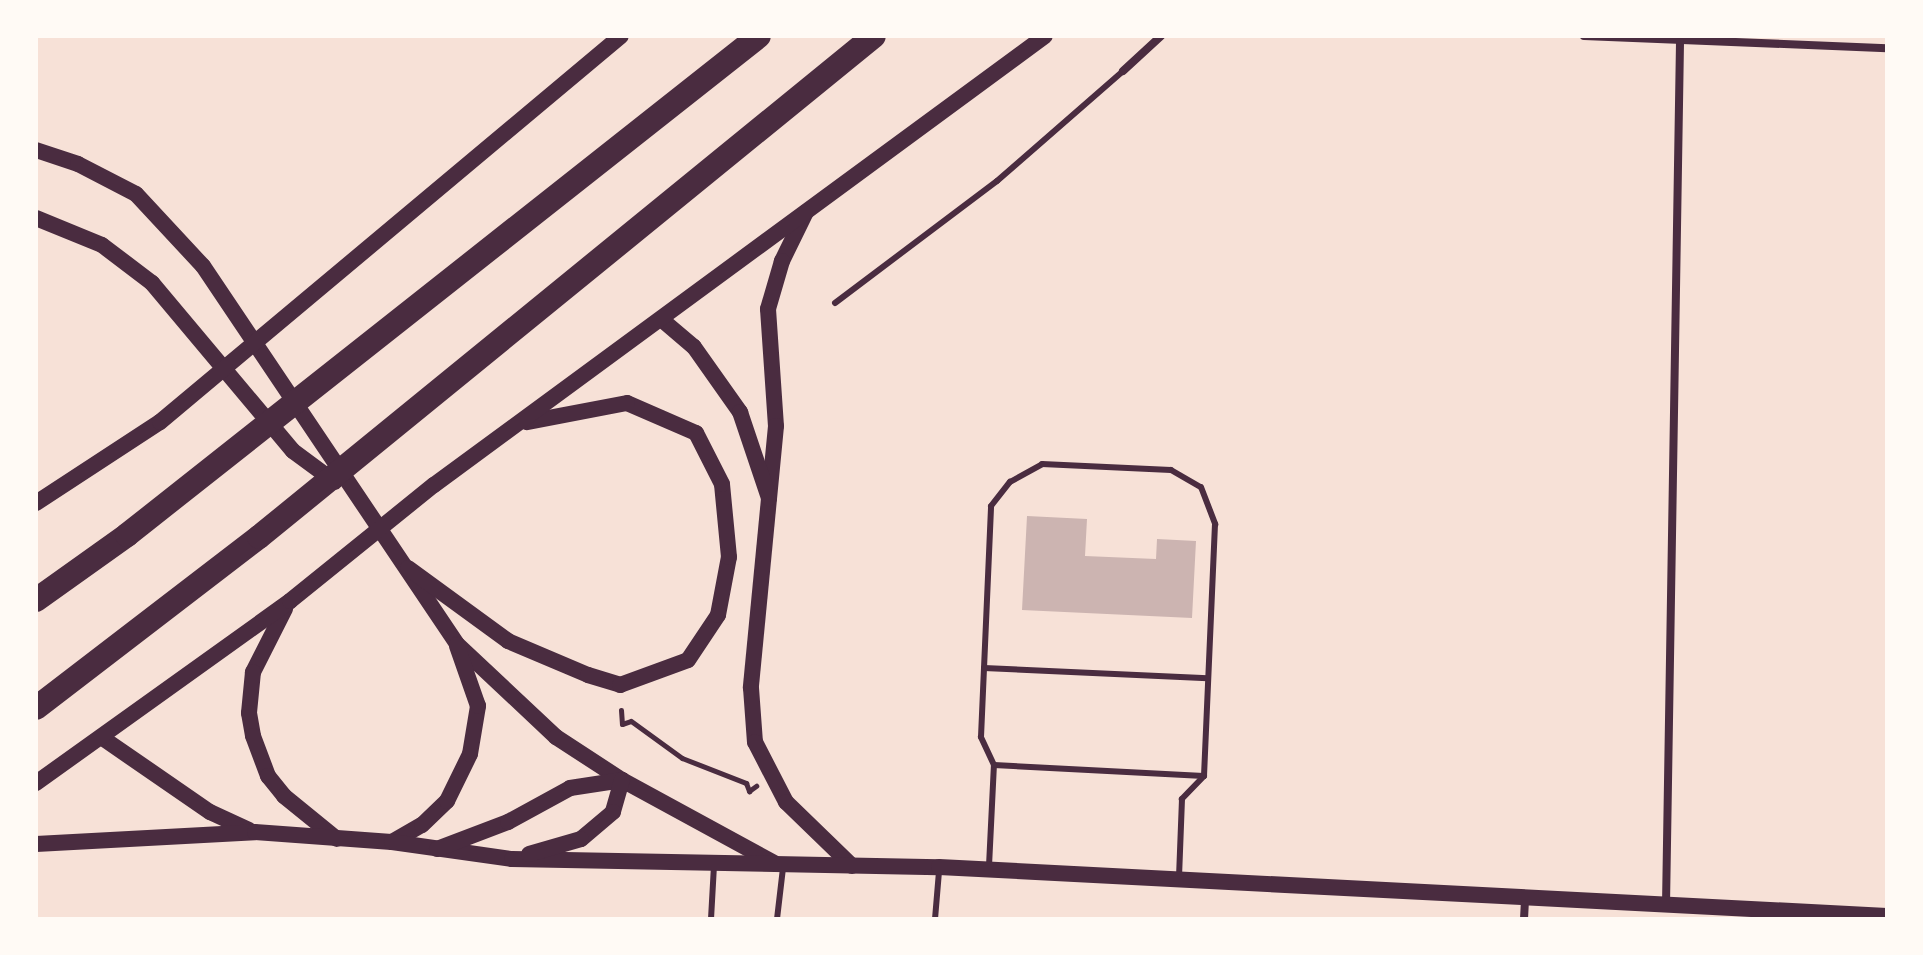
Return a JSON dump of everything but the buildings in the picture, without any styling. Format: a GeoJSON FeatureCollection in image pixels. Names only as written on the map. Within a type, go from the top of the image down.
{"type":"FeatureCollection","features":[{"type":"Feature","properties":{"kind":"highway"},"geometry":{"type":"LineString","coordinates":[[36,600],[127,535],[759,36]]}},
{"type":"Feature","properties":{"kind":"highway"},"geometry":{"type":"LineString","coordinates":[[36,708],[259,537],[874,36]]}},
{"type":"Feature","properties":{"kind":"main road"},"geometry":{"type":"LineString","coordinates":[[36,503],[160,422],[621,36]]}},
{"type":"Feature","properties":{"kind":"main road"},"geometry":{"type":"LineString","coordinates":[[36,783],[104,739],[290,601],[434,485],[1045,36]]}},
{"type":"Feature","properties":{"kind":"main road"},"geometry":{"type":"LineString","coordinates":[[36,150],[78,164],[136,194],[203,266],[424,602],[457,644],[556,737],[622,780],[780,864]]}},
{"type":"Feature","properties":{"kind":"main road"},"geometry":{"type":"LineString","coordinates":[[807,210],[782,261],[768,309],[776,426],[751,688],[755,742],[786,802],[852,866]]}},
{"type":"Feature","properties":{"kind":"main road"},"geometry":{"type":"LineString","coordinates":[[36,218],[102,245],[152,283],[293,451],[317,473],[349,489]]}},
{"type":"Feature","properties":{"kind":"main road"},"geometry":{"type":"LineString","coordinates":[[661,319],[694,347],[740,412],[770,499]]}},
{"type":"Feature","properties":{"kind":"main road"},"geometry":{"type":"LineString","coordinates":[[395,558],[508,641],[588,675],[620,685],[688,660],[718,615],[729,557],[722,484],[696,433],[627,403],[522,423]]}},
{"type":"Feature","properties":{"kind":"main road"},"geometry":{"type":"LineString","coordinates":[[290,601],[253,672],[249,713],[253,736],[268,776],[284,796],[337,839]]}},
{"type":"Feature","properties":{"kind":"main road"},"geometry":{"type":"LineString","coordinates":[[392,842],[422,825],[447,801],[470,754],[478,706],[457,644]]}},
{"type":"Feature","properties":{"kind":"main road"},"geometry":{"type":"LineString","coordinates":[[104,739],[210,812],[255,832]]}},
{"type":"Feature","properties":{"kind":"main road"},"geometry":{"type":"LineString","coordinates":[[433,850],[508,822],[570,788],[622,780]]}},
{"type":"Feature","properties":{"kind":"main road"},"geometry":{"type":"LineString","coordinates":[[512,859],[581,839],[613,812],[622,780]]}},
{"type":"Feature","properties":{"kind":"main road"},"geometry":{"type":"LineString","coordinates":[[36,844],[255,832],[392,842],[512,859],[939,867],[1887,916]]}},
{"type":"Feature","properties":{"kind":"street"},"geometry":{"type":"LineString","coordinates":[[1123,71],[1161,36]]}},
{"type":"Feature","properties":{"kind":"street"},"geometry":{"type":"LineString","coordinates":[[1584,36],[1887,48]]}},
{"type":"Feature","properties":{"kind":"street"},"geometry":{"type":"LineString","coordinates":[[1666,906],[1680,42]]}},
{"type":"Feature","properties":{"kind":"street"},"geometry":{"type":"LineString","coordinates":[[1524,919],[1525,899]]}},
{"type":"Feature","properties":{"kind":"lane"},"geometry":{"type":"LineString","coordinates":[[835,303],[997,181],[1123,71]]}},
{"type":"Feature","properties":{"kind":"lane"},"geometry":{"type":"LineString","coordinates":[[989,870],[994,765],[981,737],[991,506],[1010,482],[1042,464],[1171,470],[1201,487],[1215,524],[1204,776],[1182,799],[1179,880]]}},
{"type":"Feature","properties":{"kind":"lane"},"geometry":{"type":"LineString","coordinates":[[984,668],[1208,678]]}},
{"type":"Feature","properties":{"kind":"lane"},"geometry":{"type":"LineString","coordinates":[[994,765],[1204,776]]}},
{"type":"Feature","properties":{"kind":"lane"},"geometry":{"type":"LineString","coordinates":[[777,919],[780,864]]}},
{"type":"Feature","properties":{"kind":"lane"},"geometry":{"type":"LineString","coordinates":[[711,919],[714,865]]}},
{"type":"Feature","properties":{"kind":"lane"},"geometry":{"type":"LineString","coordinates":[[935,919],[939,867]]}},
{"type":"Feature","properties":{"kind":"path"},"geometry":{"type":"LineString","coordinates":[[621,710],[622,724],[631,721],[682,758],[746,783],[749,791],[758,785]]}}]}
